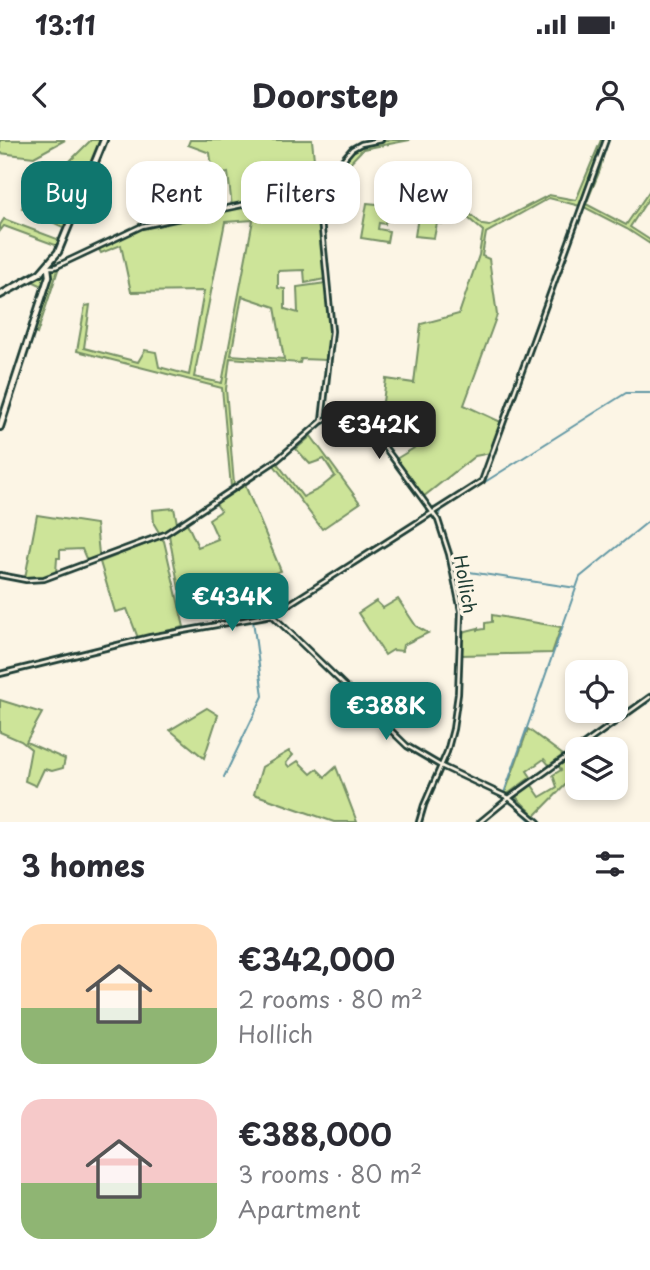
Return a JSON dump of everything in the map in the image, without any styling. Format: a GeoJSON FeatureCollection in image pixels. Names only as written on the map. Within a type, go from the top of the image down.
{"type":"FeatureCollection","features":[{"type":"Feature","properties":{"kind":"main road"},"geometry":{"type":"LineString","coordinates":[[0,295],[33,278],[48,267],[58,253],[104,140]]}},
{"type":"Feature","properties":{"kind":"main road"},"geometry":{"type":"LineString","coordinates":[[0,427],[49,276],[48,267]]}},
{"type":"Feature","properties":{"kind":"street"},"geometry":{"type":"LineString","coordinates":[[343,161],[356,146],[381,140]]}},
{"type":"Feature","properties":{"kind":"street"},"geometry":{"type":"LineString","coordinates":[[0,674],[150,637],[272,615],[482,481],[606,140]]}},
{"type":"Feature","properties":{"kind":"street"},"geometry":{"type":"LineString","coordinates":[[48,267],[55,267],[142,226],[241,205]]}},
{"type":"Feature","properties":{"kind":"street"},"geometry":{"type":"LineString","coordinates":[[0,575],[26,580],[44,579],[165,534],[277,460],[322,421],[332,331],[321,224]]}},
{"type":"Feature","properties":{"kind":"street","name":"Hollich"},"geometry":{"type":"LineString","coordinates":[[322,421],[349,410],[357,411],[438,520],[449,554],[461,611],[456,714],[450,740],[419,822]]}},
{"type":"Feature","properties":{"kind":"street"},"geometry":{"type":"LineString","coordinates":[[272,615],[407,746],[441,766],[509,798],[538,822]]}},
{"type":"Feature","properties":{"kind":"street"},"geometry":{"type":"LineString","coordinates":[[480,822],[509,798],[650,697]]}},
{"type":"Feature","properties":{"kind":"green space"},"geometry":{"type":"Polygon","coordinates":[[[0,140],[65,140],[34,157],[0,153],[0,140]]]}},
{"type":"Feature","properties":{"kind":"green space"},"geometry":{"type":"Polygon","coordinates":[[[91,140],[101,140],[92,161],[70,161],[91,140]]]}},
{"type":"Feature","properties":{"kind":"green space"},"geometry":{"type":"Polygon","coordinates":[[[190,140],[312,140],[314,161],[241,161],[241,205],[232,207],[227,161],[211,161],[210,153],[188,145],[190,140]]]}},
{"type":"Feature","properties":{"kind":"green space"},"geometry":{"type":"Polygon","coordinates":[[[410,140],[363,149],[352,161],[344,161],[353,150],[362,145],[410,140]]]}},
{"type":"Feature","properties":{"kind":"green space"},"geometry":{"type":"Polygon","coordinates":[[[601,140],[604,140],[580,206],[549,198],[486,233],[482,256],[489,259],[497,315],[464,405],[501,422],[491,453],[475,456],[423,497],[396,459],[414,448],[399,425],[379,438],[360,410],[383,402],[386,379],[414,383],[421,324],[459,314],[479,255],[483,231],[472,221],[472,216],[483,225],[489,226],[549,195],[576,200],[601,140]]]}},
{"type":"Feature","properties":{"kind":"green space"},"geometry":{"type":"Polygon","coordinates":[[[604,151],[600,170],[586,204],[626,225],[650,190],[650,196],[630,227],[650,240],[650,244],[584,207],[604,151]]]}},
{"type":"Feature","properties":{"kind":"green space"},"geometry":{"type":"Polygon","coordinates":[[[367,203],[374,204],[374,224],[379,224],[378,229],[389,231],[387,242],[361,238],[367,203]]]}},
{"type":"Feature","properties":{"kind":"green space"},"geometry":{"type":"Polygon","coordinates":[[[241,207],[241,221],[227,222],[227,210],[241,207]]]}},
{"type":"Feature","properties":{"kind":"green space"},"geometry":{"type":"Polygon","coordinates":[[[4,219],[60,240],[58,246],[4,226],[0,231],[4,219]]]}},
{"type":"Feature","properties":{"kind":"green space"},"geometry":{"type":"Polygon","coordinates":[[[160,224],[225,224],[194,377],[222,383],[252,224],[319,224],[325,279],[305,283],[304,270],[278,271],[278,288],[285,289],[285,309],[298,313],[297,287],[326,283],[330,331],[326,360],[301,359],[300,363],[230,358],[226,389],[234,484],[231,487],[222,388],[77,351],[85,306],[90,305],[84,348],[138,362],[145,350],[156,352],[159,367],[189,375],[204,291],[131,292],[121,245],[101,253],[98,248],[143,227],[160,224]],[[242,296],[231,355],[284,359],[275,307],[242,296]]]}},
{"type":"Feature","properties":{"kind":"green space"},"geometry":{"type":"Polygon","coordinates":[[[417,224],[437,224],[434,238],[415,236],[417,224]]]}},
{"type":"Feature","properties":{"kind":"green space"},"geometry":{"type":"Polygon","coordinates":[[[57,264],[58,270],[37,334],[33,332],[47,288],[32,281],[57,264]]]}},
{"type":"Feature","properties":{"kind":"green space"},"geometry":{"type":"Polygon","coordinates":[[[311,436],[360,503],[322,529],[274,465],[277,463],[303,497],[319,489],[335,476],[324,459],[310,464],[296,449],[311,436]]]}},
{"type":"Feature","properties":{"kind":"green space"},"geometry":{"type":"Polygon","coordinates":[[[245,485],[281,571],[238,585],[236,579],[192,584],[179,589],[169,535],[187,523],[198,547],[218,539],[209,519],[221,511],[216,504],[245,485]]]}},
{"type":"Feature","properties":{"kind":"green space"},"geometry":{"type":"Polygon","coordinates":[[[174,508],[177,523],[160,534],[154,524],[153,510],[174,508]]]}},
{"type":"Feature","properties":{"kind":"green space"},"geometry":{"type":"Polygon","coordinates":[[[37,515],[96,524],[99,554],[102,556],[87,561],[82,549],[60,550],[56,573],[45,577],[25,578],[37,515]]]}},
{"type":"Feature","properties":{"kind":"green space"},"geometry":{"type":"Polygon","coordinates":[[[161,538],[164,541],[184,627],[138,638],[127,609],[115,612],[100,562],[161,538]]]}},
{"type":"Feature","properties":{"kind":"green space"},"geometry":{"type":"Polygon","coordinates":[[[398,599],[416,626],[428,633],[403,645],[402,651],[393,650],[385,655],[358,613],[376,601],[383,608],[398,599]]]}},
{"type":"Feature","properties":{"kind":"green space"},"geometry":{"type":"Polygon","coordinates":[[[492,615],[561,627],[552,653],[461,655],[462,632],[485,629],[485,623],[492,622],[492,615]]]}},
{"type":"Feature","properties":{"kind":"green space"},"geometry":{"type":"Polygon","coordinates":[[[0,700],[42,713],[26,742],[65,759],[63,768],[52,771],[44,769],[36,786],[25,781],[31,749],[21,741],[0,732],[0,700]]]}},
{"type":"Feature","properties":{"kind":"green space"},"geometry":{"type":"Polygon","coordinates":[[[207,708],[218,715],[204,758],[170,730],[207,708]]]}},
{"type":"Feature","properties":{"kind":"green space"},"geometry":{"type":"Polygon","coordinates":[[[528,729],[563,755],[549,765],[544,759],[527,771],[531,777],[505,793],[528,729]]]}},
{"type":"Feature","properties":{"kind":"green space"},"geometry":{"type":"Polygon","coordinates":[[[289,751],[293,755],[286,763],[289,767],[298,761],[311,774],[317,769],[325,777],[336,767],[357,822],[334,822],[254,794],[262,767],[289,751]]]}},
{"type":"Feature","properties":{"kind":"green space"},"geometry":{"type":"Polygon","coordinates":[[[565,761],[565,785],[535,816],[515,796],[531,784],[540,797],[557,787],[553,775],[561,770],[558,765],[565,761]]]}},
{"type":"Feature","properties":{"kind":"waterway"},"geometry":{"type":"LineString","coordinates":[[440,514],[442,509],[626,393],[650,393]]}},
{"type":"Feature","properties":{"kind":"waterway"},"geometry":{"type":"LineString","coordinates":[[224,777],[263,696],[253,620],[279,614],[429,518]]}},
{"type":"Feature","properties":{"kind":"waterway"},"geometry":{"type":"LineString","coordinates":[[504,793],[580,577],[650,520]]}},
{"type":"Feature","properties":{"kind":"waterway"},"geometry":{"type":"LineString","coordinates":[[456,570],[576,588]]}},
{"type":"Feature","properties":{"kind":"waterway"},"geometry":{"type":"LineString","coordinates":[[456,595],[459,615]]}},
{"type":"Feature","properties":{"kind":"waterway"},"geometry":{"type":"LineString","coordinates":[[457,672],[459,620]]}},
{"type":"Feature","properties":{"kind":"waterway"},"geometry":{"type":"LineString","coordinates":[[647,704],[650,701]]}},
{"type":"Feature","properties":{"kind":"waterway"},"geometry":{"type":"LineString","coordinates":[[484,822],[506,803],[511,802],[532,822]]}}]}
